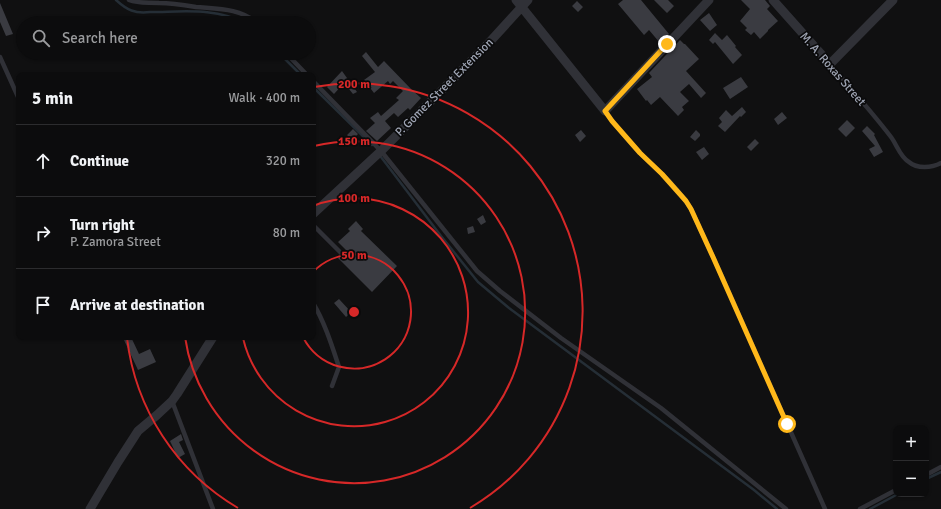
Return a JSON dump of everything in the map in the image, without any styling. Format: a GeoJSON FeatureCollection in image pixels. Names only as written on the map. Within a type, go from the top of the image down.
{"type":"FeatureCollection","features":[{"type":"Feature","properties":{"kind":"street"},"geometry":{"type":"LineString","coordinates":[[522,2],[605,111],[709,0]]}},
{"type":"Feature","properties":{"kind":"street","name":"M. A. Roxas Street"},"geometry":{"type":"LineString","coordinates":[[773,0],[830,64]]}},
{"type":"Feature","properties":{"kind":"street"},"geometry":{"type":"LineString","coordinates":[[830,64],[892,0]]}},
{"type":"Feature","properties":{"kind":"street","name":"P. Gomez Street Extension"},"geometry":{"type":"LineString","coordinates":[[316,211],[381,151],[486,46],[522,2]]}},
{"type":"Feature","properties":{"kind":"street"},"geometry":{"type":"LineString","coordinates":[[90,509],[138,431],[158,415],[172,401],[187,380],[211,340]]}},
{"type":"Feature","properties":{"kind":"lane"},"geometry":{"type":"LineString","coordinates":[[129,0],[136,3],[160,3],[234,11],[246,16]]}},
{"type":"Feature","properties":{"kind":"lane"},"geometry":{"type":"LineString","coordinates":[[0,57],[16,92]]}},
{"type":"Feature","properties":{"kind":"lane"},"geometry":{"type":"LineString","coordinates":[[293,60],[304,72]]}},
{"type":"Feature","properties":{"kind":"lane","name":"M. A. Roxas Street"},"geometry":{"type":"LineString","coordinates":[[830,64],[892,138],[901,154],[908,162],[914,165],[929,167],[936,166],[941,163]]}},
{"type":"Feature","properties":{"kind":"lane"},"geometry":{"type":"LineString","coordinates":[[316,84],[381,151],[477,271],[560,338],[661,408],[786,509]]}},
{"type":"Feature","properties":{"kind":"lane"},"geometry":{"type":"LineString","coordinates":[[605,111],[640,153],[662,174],[686,201],[691,209],[825,509]]}},
{"type":"Feature","properties":{"kind":"lane"},"geometry":{"type":"LineString","coordinates":[[316,228],[341,253]]}},
{"type":"Feature","properties":{"kind":"lane"},"geometry":{"type":"LineString","coordinates":[[316,308],[339,367],[332,386]]}},
{"type":"Feature","properties":{"kind":"lane"},"geometry":{"type":"LineString","coordinates":[[172,401],[213,509]]}},
{"type":"Feature","properties":{"kind":"lane"},"geometry":{"type":"LineString","coordinates":[[929,473],[941,467]]}},
{"type":"Feature","properties":{"kind":"lane"},"geometry":{"type":"LineString","coordinates":[[860,509],[893,492]]}},
{"type":"Feature","properties":{"kind":"building"},"geometry":{"type":"Polygon","coordinates":[[[623,0],[641,0],[669,34],[660,43],[649,30],[644,35],[618,4],[623,0]]]}},
{"type":"Feature","properties":{"kind":"building"},"geometry":{"type":"Polygon","coordinates":[[[654,0],[668,0],[674,6],[667,13],[654,0]]]}},
{"type":"Feature","properties":{"kind":"building"},"geometry":{"type":"Polygon","coordinates":[[[741,0],[765,0],[770,6],[767,9],[778,21],[760,39],[754,32],[751,35],[745,30],[747,28],[740,21],[750,9],[741,0]]]}},
{"type":"Feature","properties":{"kind":"building"},"geometry":{"type":"Polygon","coordinates":[[[577,1],[583,7],[578,12],[572,6],[577,1]]]}},
{"type":"Feature","properties":{"kind":"building"},"geometry":{"type":"Polygon","coordinates":[[[0,3],[13,34],[6,36],[0,22],[0,3]]]}},
{"type":"Feature","properties":{"kind":"building"},"geometry":{"type":"Polygon","coordinates":[[[709,13],[717,25],[710,31],[700,20],[709,13]]]}},
{"type":"Feature","properties":{"kind":"building"},"geometry":{"type":"Polygon","coordinates":[[[715,33],[722,40],[727,35],[742,55],[733,64],[715,42],[713,44],[709,40],[715,33]]]}},
{"type":"Feature","properties":{"kind":"building"},"geometry":{"type":"Polygon","coordinates":[[[680,40],[699,59],[686,71],[706,93],[701,98],[689,84],[680,92],[689,101],[682,107],[684,110],[678,116],[660,97],[651,105],[637,89],[652,77],[649,73],[680,40]]]}},
{"type":"Feature","properties":{"kind":"building"},"geometry":{"type":"Polygon","coordinates":[[[366,52],[378,67],[384,61],[421,98],[410,110],[408,108],[398,117],[394,113],[385,121],[391,128],[377,141],[366,131],[375,123],[370,118],[378,112],[381,116],[399,100],[396,98],[403,91],[393,81],[390,84],[388,81],[374,93],[364,80],[375,72],[362,56],[366,52]]]}},
{"type":"Feature","properties":{"kind":"building"},"geometry":{"type":"Polygon","coordinates":[[[342,71],[357,92],[353,94],[344,83],[334,94],[327,87],[342,71]]]}},
{"type":"Feature","properties":{"kind":"building"},"geometry":{"type":"Polygon","coordinates":[[[741,77],[748,87],[730,99],[723,88],[741,77]]]}},
{"type":"Feature","properties":{"kind":"building"},"geometry":{"type":"Polygon","coordinates":[[[742,107],[746,112],[741,117],[740,116],[725,132],[718,126],[722,122],[719,118],[726,110],[732,116],[742,107]]]}},
{"type":"Feature","properties":{"kind":"building"},"geometry":{"type":"Polygon","coordinates":[[[782,112],[787,118],[778,125],[774,119],[782,112]]]}},
{"type":"Feature","properties":{"kind":"building"},"geometry":{"type":"Polygon","coordinates":[[[847,120],[855,128],[846,137],[838,129],[847,120]]]}},
{"type":"Feature","properties":{"kind":"building"},"geometry":{"type":"Polygon","coordinates":[[[867,126],[875,134],[874,135],[883,152],[874,157],[869,149],[875,146],[862,131],[867,126]]]}},
{"type":"Feature","properties":{"kind":"building"},"geometry":{"type":"Polygon","coordinates":[[[353,129],[358,134],[352,140],[347,135],[353,129]]]}},
{"type":"Feature","properties":{"kind":"building"},"geometry":{"type":"Polygon","coordinates":[[[581,130],[586,136],[580,142],[575,135],[581,130]]]}},
{"type":"Feature","properties":{"kind":"building"},"geometry":{"type":"Polygon","coordinates":[[[696,130],[700,136],[695,141],[690,137],[696,130]]]}},
{"type":"Feature","properties":{"kind":"building"},"geometry":{"type":"Polygon","coordinates":[[[755,139],[759,143],[751,151],[747,147],[755,139]]]}},
{"type":"Feature","properties":{"kind":"building"},"geometry":{"type":"Polygon","coordinates":[[[704,147],[709,154],[702,160],[696,152],[704,147]]]}},
{"type":"Feature","properties":{"kind":"building"},"geometry":{"type":"Polygon","coordinates":[[[483,215],[486,222],[481,225],[477,219],[483,215]]]}},
{"type":"Feature","properties":{"kind":"building"},"geometry":{"type":"Polygon","coordinates":[[[356,221],[363,229],[361,231],[397,266],[372,292],[338,258],[344,255],[346,250],[338,242],[350,231],[348,229],[356,221]]]}},
{"type":"Feature","properties":{"kind":"building"},"geometry":{"type":"Polygon","coordinates":[[[473,226],[475,232],[468,234],[467,228],[473,226]]]}},
{"type":"Feature","properties":{"kind":"building"},"geometry":{"type":"Polygon","coordinates":[[[339,299],[351,312],[346,317],[334,303],[339,299]]]}},
{"type":"Feature","properties":{"kind":"building"},"geometry":{"type":"Polygon","coordinates":[[[124,340],[132,340],[139,354],[150,349],[156,362],[138,370],[124,340]]]}},
{"type":"Feature","properties":{"kind":"building"},"geometry":{"type":"Polygon","coordinates":[[[181,434],[183,440],[179,442],[185,454],[178,458],[170,441],[181,434]]]}},
{"type":"Feature","properties":{"kind":"waterway"},"geometry":{"type":"LineString","coordinates":[[116,0],[128,9],[136,12],[210,12],[226,16]]}},
{"type":"Feature","properties":{"kind":"waterway"},"geometry":{"type":"LineString","coordinates":[[286,60],[298,72]]}},
{"type":"Feature","properties":{"kind":"waterway"},"geometry":{"type":"LineString","coordinates":[[316,90],[372,145]]}},
{"type":"Feature","properties":{"kind":"waterway"},"geometry":{"type":"LineString","coordinates":[[381,157],[478,282],[509,308],[754,490],[777,509]]}},
{"type":"Feature","properties":{"kind":"waterway"},"geometry":{"type":"LineString","coordinates":[[929,478],[941,472]]}},
{"type":"Feature","properties":{"kind":"waterway"},"geometry":{"type":"LineString","coordinates":[[870,509],[893,497]]}},
{"type":"Feature","properties":{"kind":"route"},"geometry":{"type":"LineString","coordinates":[[667,44],[605,111],[640,153],[662,174],[686,201],[691,209],[787,424]]}}]}
